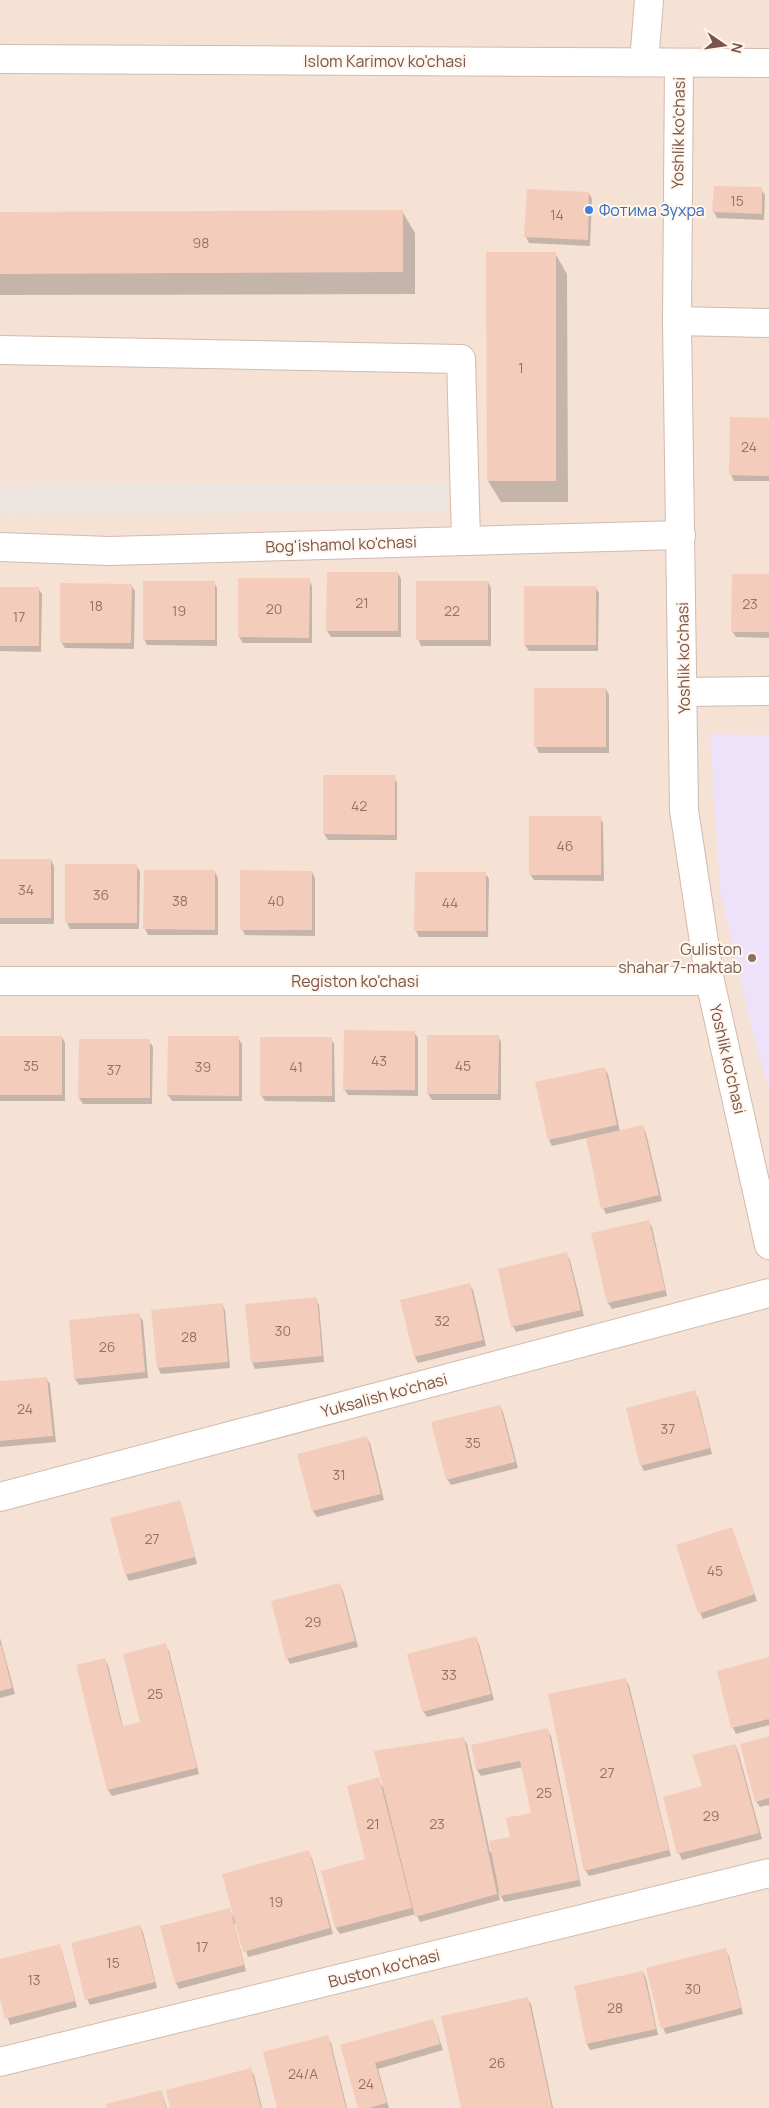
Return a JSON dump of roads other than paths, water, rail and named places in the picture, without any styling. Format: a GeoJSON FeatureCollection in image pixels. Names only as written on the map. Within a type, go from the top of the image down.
{"type":"FeatureCollection","features":[{"type":"Feature","properties":{"kind":"street"},"geometry":{"type":"LineString","coordinates":[[644,62],[649,0]]}},
{"type":"Feature","properties":{"kind":"street","name":"Islom Karimov ko'chasi"},"geometry":{"type":"LineString","coordinates":[[0,59],[769,63]]}},
{"type":"Feature","properties":{"kind":"street","name":"Yoshlik ko'chasi"},"geometry":{"type":"LineString","coordinates":[[679,63],[677,321],[684,810],[710,981],[769,1245]]}},
{"type":"Feature","properties":{"kind":"street"},"geometry":{"type":"LineString","coordinates":[[677,321],[769,323]]}},
{"type":"Feature","properties":{"kind":"street"},"geometry":{"type":"LineString","coordinates":[[0,350],[461,359],[466,540]]}},
{"type":"Feature","properties":{"kind":"street","name":"Bog'ishamol ko'chasi"},"geometry":{"type":"LineString","coordinates":[[0,547],[109,551],[681,535]]}},
{"type":"Feature","properties":{"kind":"street"},"geometry":{"type":"LineString","coordinates":[[683,692],[769,691]]}},
{"type":"Feature","properties":{"kind":"street","name":"Registon ko'chasi"},"geometry":{"type":"LineString","coordinates":[[0,981],[710,981]]}},
{"type":"Feature","properties":{"kind":"street","name":"Yuksalish ko'chasi"},"geometry":{"type":"LineString","coordinates":[[0,1497],[769,1293]]}},
{"type":"Feature","properties":{"kind":"street","name":"Buston ko'chasi"},"geometry":{"type":"LineString","coordinates":[[0,2062],[769,1873]]}},
{"type":"Feature","properties":{"kind":"place","name":"Фотима Зухра"},"geometry":{"type":"Point","coordinates":[589,210]}},
{"type":"Feature","properties":{"kind":"place","name":"Guliston shahar 7-maktab"},"geometry":{"type":"Point","coordinates":[752,958]}}]}
